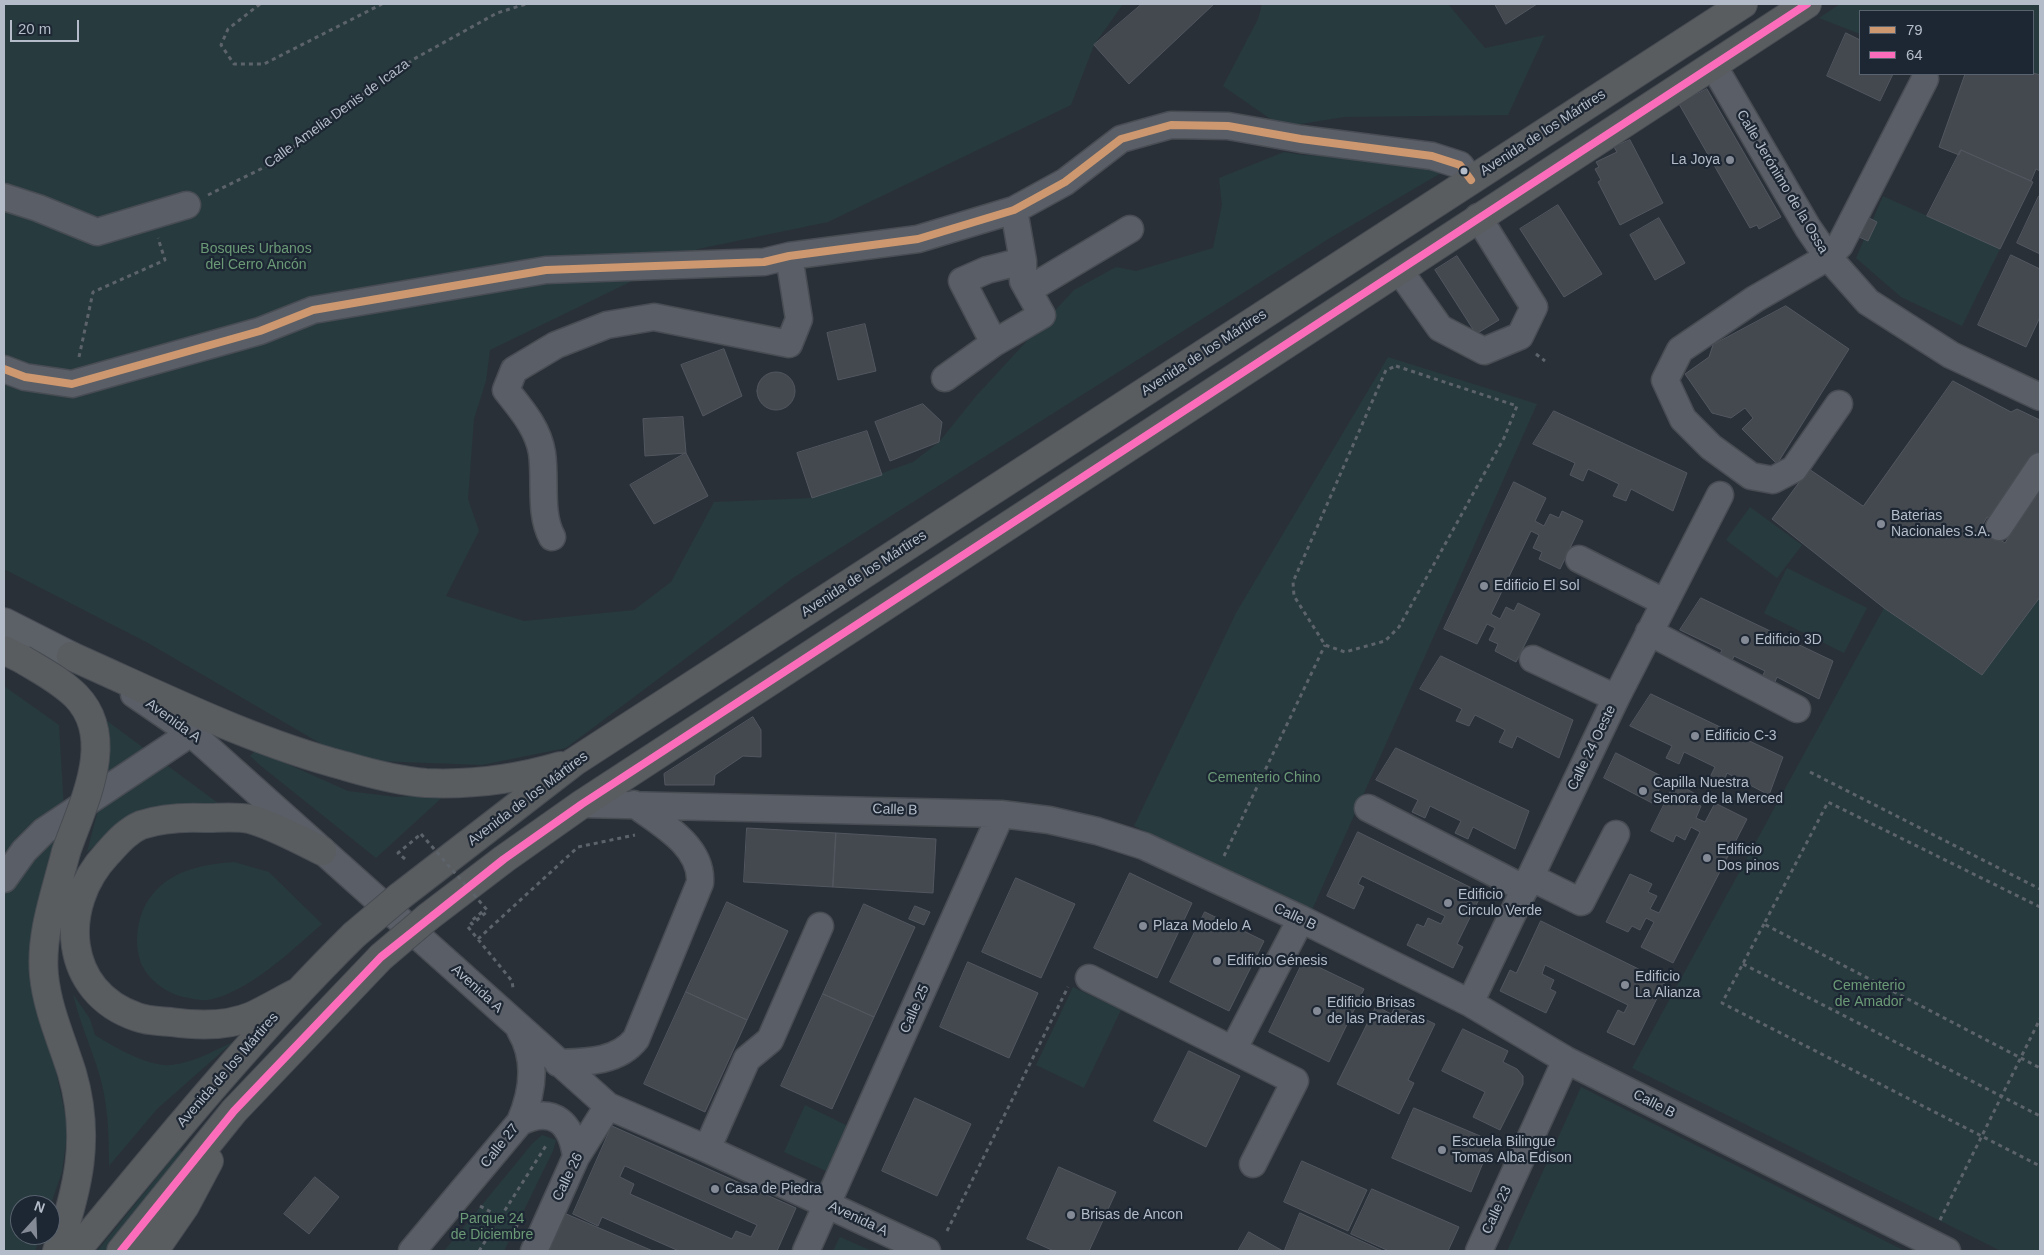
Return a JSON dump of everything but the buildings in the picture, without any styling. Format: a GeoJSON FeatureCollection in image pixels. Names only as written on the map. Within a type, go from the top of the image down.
{"type":"FeatureCollection","features":[{"type":"Feature","properties":{"kind":"highway","name":"Avenida de los Mártires"},"geometry":{"type":"LineString","coordinates":[[76,1251],[204,1095],[296,993],[354,935],[399,897],[574,762],[1743,4]]}},
{"type":"Feature","properties":{"kind":"highway"},"geometry":{"type":"LineString","coordinates":[[121,1251],[234,1112],[381,957],[428,917],[504,859],[582,804],[1399,270],[1478,216],[1806,4]]}},
{"type":"Feature","properties":{"kind":"highway"},"geometry":{"type":"LineString","coordinates":[[13,654],[48,674],[77,697],[88,714],[94,731],[95,762],[66,852],[46,934],[44,974],[46,993],[78,1098],[82,1155],[75,1198],[58,1251]]}},
{"type":"Feature","properties":{"kind":"highway"},"geometry":{"type":"LineString","coordinates":[[72,656],[233,728],[284,748],[326,761],[402,780],[451,783],[485,782],[513,778],[574,762]]}},
{"type":"Feature","properties":{"kind":"highway"},"geometry":{"type":"LineString","coordinates":[[296,993],[252,1016],[216,1025],[195,1025],[138,1018],[104,999],[92,986],[78,956],[74,936],[76,916],[80,896],[98,863],[120,839],[140,826],[162,820],[188,817],[248,819],[272,826],[322,852]]}},
{"type":"Feature","properties":{"kind":"highway"},"geometry":{"type":"LineString","coordinates":[[154,1251],[186,1206],[234,1112]]}},
{"type":"Feature","properties":{"kind":"main road"},"geometry":{"type":"LineString","coordinates":[[4,622],[72,656]]}},
{"type":"Feature","properties":{"kind":"street","name":"Calle Jerónimo de la Ossa"},"geometry":{"type":"LineString","coordinates":[[1713,65],[1808,228],[1828,257],[1868,302],[1951,354],[2040,397]]}},
{"type":"Feature","properties":{"kind":"street"},"geometry":{"type":"LineString","coordinates":[[1839,404],[1794,470],[1773,480],[1751,476],[1711,447],[1684,419],[1664,380],[1680,350],[1755,299],[1828,257],[1840,246],[1926,79]]}},
{"type":"Feature","properties":{"kind":"street"},"geometry":{"type":"LineString","coordinates":[[4,369],[25,377],[72,384],[260,331],[323,308],[546,270],[764,262],[789,256],[918,239],[1014,210],[1066,182],[1121,139],[1171,125],[1228,126],[1301,139],[1432,156],[1460,165],[1471,180]]}},
{"type":"Feature","properties":{"kind":"street"},"geometry":{"type":"LineString","coordinates":[[4,197],[38,208],[97,232],[187,205]]}},
{"type":"Feature","properties":{"kind":"street"},"geometry":{"type":"LineString","coordinates":[[944,378],[994,343],[1042,315],[1023,281],[1023,261],[1014,210]]}},
{"type":"Feature","properties":{"kind":"street"},"geometry":{"type":"LineString","coordinates":[[1399,270],[1440,328],[1484,351],[1520,336],[1534,307],[1478,216]]}},
{"type":"Feature","properties":{"kind":"street"},"geometry":{"type":"LineString","coordinates":[[1028,290],[1130,229]]}},
{"type":"Feature","properties":{"kind":"street"},"geometry":{"type":"LineString","coordinates":[[552,537],[546,526],[542,452],[530,421],[506,390],[514,370],[556,345],[607,325],[654,317],[789,344],[799,319],[789,256]]}},
{"type":"Feature","properties":{"kind":"street"},"geometry":{"type":"LineString","coordinates":[[994,343],[962,281],[987,270],[1023,261]]}},
{"type":"Feature","properties":{"kind":"street"},"geometry":{"type":"LineString","coordinates":[[1999,527],[2040,466]]}},
{"type":"Feature","properties":{"kind":"street","name":"Calle 24 Oeste"},"geometry":{"type":"LineString","coordinates":[[1470,1003],[1616,698],[1720,495]]}},
{"type":"Feature","properties":{"kind":"street"},"geometry":{"type":"LineString","coordinates":[[1579,559],[1664,602]]}},
{"type":"Feature","properties":{"kind":"street"},"geometry":{"type":"LineString","coordinates":[[1649,632],[1797,709]]}},
{"type":"Feature","properties":{"kind":"street","name":"Avenida A"},"geometry":{"type":"LineString","coordinates":[[72,656],[150,703],[191,733],[608,1106],[707,1149],[927,1251]]}},
{"type":"Feature","properties":{"kind":"street"},"geometry":{"type":"LineString","coordinates":[[1533,660],[1616,698]]}},
{"type":"Feature","properties":{"kind":"street"},"geometry":{"type":"LineString","coordinates":[[4,879],[24,851],[44,831],[191,733]]}},
{"type":"Feature","properties":{"kind":"street","name":"Calle B"},"geometry":{"type":"LineString","coordinates":[[582,804],[1001,814],[1049,820],[1098,831],[1144,846],[1301,919],[1470,1003],[1566,1060],[1938,1247]]}},
{"type":"Feature","properties":{"kind":"street"},"geometry":{"type":"LineString","coordinates":[[558,1062],[596,1061],[628,1049],[636,1039],[700,883],[701,870],[695,857],[684,843],[634,804]]}},
{"type":"Feature","properties":{"kind":"street"},"geometry":{"type":"LineString","coordinates":[[1368,808],[1528,883],[1581,902],[1616,834]]}},
{"type":"Feature","properties":{"kind":"street","name":"Calle 25"},"geometry":{"type":"LineString","coordinates":[[806,1251],[1001,814]]}},
{"type":"Feature","properties":{"kind":"street"},"geometry":{"type":"LineString","coordinates":[[1233,1050],[1301,919]]}},
{"type":"Feature","properties":{"kind":"street"},"geometry":{"type":"LineString","coordinates":[[707,1149],[747,1059],[770,1040],[820,926]]}},
{"type":"Feature","properties":{"kind":"street"},"geometry":{"type":"LineString","coordinates":[[1080,980],[1233,1050],[1295,1081],[1253,1164]]}},
{"type":"Feature","properties":{"kind":"street","name":"Calle 27"},"geometry":{"type":"LineString","coordinates":[[412,1251],[520,1122],[529,1100],[533,1077],[530,1054],[522,1033],[514,1022]]}},
{"type":"Feature","properties":{"kind":"street","name":"Calle 23"},"geometry":{"type":"LineString","coordinates":[[1478,1251],[1566,1060]]}},
{"type":"Feature","properties":{"kind":"street","name":"Calle 26"},"geometry":{"type":"LineString","coordinates":[[537,1244],[576,1157],[608,1106]]}},
{"type":"Feature","properties":{"kind":"street"},"geometry":{"type":"LineString","coordinates":[[520,1122],[532,1116],[546,1115],[561,1122],[568,1128],[574,1140],[576,1157]]}},
{"type":"Feature","properties":{"kind":"path"},"geometry":{"type":"LineString","coordinates":[[260,4],[228,30],[221,45],[234,64],[264,64],[382,4]]}},
{"type":"Feature","properties":{"kind":"path","name":"Calle Amelia Denis de Icaza"},"geometry":{"type":"LineString","coordinates":[[187,205],[273,163],[342,110],[414,59],[497,13],[526,4]]}},
{"type":"Feature","properties":{"kind":"path"},"geometry":{"type":"LineString","coordinates":[[72,384],[93,292],[165,260],[151,216]]}},
{"type":"Feature","properties":{"kind":"path"},"geometry":{"type":"LineString","coordinates":[[1396,366],[1518,406],[1504,438],[1398,627],[1385,641],[1345,652],[1325,645],[1294,596],[1293,582],[1386,370],[1396,366]]}},
{"type":"Feature","properties":{"kind":"path"},"geometry":{"type":"LineString","coordinates":[[1224,857],[1325,645]]}},
{"type":"Feature","properties":{"kind":"path"},"geometry":{"type":"LineString","coordinates":[[1810,772],[2040,889]]}},
{"type":"Feature","properties":{"kind":"path"},"geometry":{"type":"LineString","coordinates":[[2040,907],[1828,802],[1722,1003],[2040,1166]]}},
{"type":"Feature","properties":{"kind":"path"},"geometry":{"type":"LineString","coordinates":[[478,939],[578,847],[669,831]]}},
{"type":"Feature","properties":{"kind":"path"},"geometry":{"type":"LineString","coordinates":[[410,855],[404,860],[398,853],[422,834],[488,911],[472,924],[470,922],[482,912]]}},
{"type":"Feature","properties":{"kind":"path"},"geometry":{"type":"LineString","coordinates":[[1764,924],[2040,1068]]}},
{"type":"Feature","properties":{"kind":"path"},"geometry":{"type":"LineString","coordinates":[[468,928],[512,981],[516,1002],[514,1022]]}},
{"type":"Feature","properties":{"kind":"path"},"geometry":{"type":"LineString","coordinates":[[1743,964],[2040,1116]]}},
{"type":"Feature","properties":{"kind":"path"},"geometry":{"type":"LineString","coordinates":[[947,1231],[1080,980]]}},
{"type":"Feature","properties":{"kind":"path"},"geometry":{"type":"LineString","coordinates":[[1938,1247],[1982,1137],[2040,1019]]}},
{"type":"Feature","properties":{"kind":"path"},"geometry":{"type":"LineString","coordinates":[[479,1251],[561,1122]]}},
{"type":"Feature","properties":{"kind":"path"},"geometry":{"type":"LineString","coordinates":[[460,1194],[500,1218],[537,1244]]}},
{"type":"Feature","properties":{"kind":"green space","name":"Bosques Urbanos del Cerro Ancón"},"geometry":{"type":"Polygon","coordinates":[[[4,4],[1123,4],[1094,45],[1071,105],[828,222],[698,249],[490,350],[486,381],[474,419],[468,499],[479,531],[446,596],[524,621],[634,610],[671,582],[714,502],[812,498],[913,462],[939,442],[977,395],[1074,290],[1116,267],[1136,271],[1213,248],[1222,205],[1219,178],[1284,152],[1303,155],[1465,159],[1330,238],[793,578],[566,748],[482,765],[349,760],[148,643],[4,569],[4,4]]]}},
{"type":"Feature","properties":{"kind":"green space"},"geometry":{"type":"Polygon","coordinates":[[[1262,4],[1448,4],[1485,48],[1545,35],[1508,115],[1344,117],[1282,127],[1223,86],[1258,19],[1262,4]]]}},
{"type":"Feature","properties":{"kind":"green space"},"geometry":{"type":"Polygon","coordinates":[[[1840,4],[2040,4],[2040,75],[2034,73],[2034,10],[1859,10],[1859,34],[1819,18],[1840,4]]]}},
{"type":"Feature","properties":{"kind":"green space"},"geometry":{"type":"Polygon","coordinates":[[[1883,196],[2000,249],[1962,326],[1901,297],[1856,258],[1883,196]]]}},
{"type":"Feature","properties":{"kind":"green space","name":"Cementerio Chino"},"geometry":{"type":"Polygon","coordinates":[[[1388,357],[1537,404],[1312,910],[1134,826],[1236,613],[1388,357]]]}},
{"type":"Feature","properties":{"kind":"green space"},"geometry":{"type":"Polygon","coordinates":[[[1750,507],[1802,545],[1777,578],[1726,540],[1750,507]]]}},
{"type":"Feature","properties":{"kind":"green space"},"geometry":{"type":"Polygon","coordinates":[[[1787,568],[1867,608],[1844,653],[1764,613],[1787,568]]]}},
{"type":"Feature","properties":{"kind":"green space","name":"Cementerio de Amador"},"geometry":{"type":"Polygon","coordinates":[[[2040,597],[2040,1251],[2001,1251],[1632,1068],[1884,608],[1982,675],[2040,597]]]}},
{"type":"Feature","properties":{"kind":"green space"},"geometry":{"type":"Polygon","coordinates":[[[4,686],[59,725],[65,826],[32,957],[68,1128],[62,1172],[54,1195],[10,1195],[10,1245],[37,1245],[35,1251],[4,1251],[4,686]]]}},
{"type":"Feature","properties":{"kind":"green space"},"geometry":{"type":"Polygon","coordinates":[[[91,709],[222,806],[110,834],[87,852],[102,795],[91,709]]]}},
{"type":"Feature","properties":{"kind":"green space"},"geometry":{"type":"Polygon","coordinates":[[[256,750],[348,791],[396,797],[446,794],[376,858],[261,766],[250,756],[256,750]]]}},
{"type":"Feature","properties":{"kind":"green space"},"geometry":{"type":"Polygon","coordinates":[[[234,862],[269,872],[322,924],[254,980],[223,996],[204,1000],[183,997],[169,992],[152,979],[143,967],[140,959],[137,940],[138,930],[147,902],[160,886],[179,874],[211,864],[234,862]]]}},
{"type":"Feature","properties":{"kind":"green space"},"geometry":{"type":"Polygon","coordinates":[[[1073,987],[1121,1010],[1084,1088],[1036,1065],[1073,987]]]}},
{"type":"Feature","properties":{"kind":"green space"},"geometry":{"type":"Polygon","coordinates":[[[73,994],[90,1019],[95,1035],[121,1050],[152,1063],[171,1065],[187,1062],[233,1042],[157,1109],[109,1166],[108,1128],[104,1092],[73,994]]]}},
{"type":"Feature","properties":{"kind":"green space"},"geometry":{"type":"Polygon","coordinates":[[[1581,1087],[1905,1251],[1507,1251],[1581,1087]]]}},
{"type":"Feature","properties":{"kind":"green space"},"geometry":{"type":"Polygon","coordinates":[[[805,1105],[856,1130],[835,1175],[784,1152],[805,1105]]]}},
{"type":"Feature","properties":{"kind":"green space","name":"Parque 24 de Diciembre"},"geometry":{"type":"Polygon","coordinates":[[[542,1135],[556,1140],[553,1151],[504,1251],[444,1251],[532,1144],[542,1135]]]}},
{"type":"Feature","properties":{"kind":"green space"},"geometry":{"type":"Polygon","coordinates":[[[180,1149],[184,1158],[109,1251],[97,1251],[180,1149]]]}},
{"type":"Feature","properties":{"kind":"green space"},"geometry":{"type":"Polygon","coordinates":[[[840,1237],[872,1251],[833,1251],[840,1237]]]}},
{"type":"Feature","properties":{"kind":"transit line","name":"64"},"geometry":{"type":"LineString","coordinates":[[121,1251],[234,1111],[381,957],[504,859],[582,804],[1807,4]]}},
{"type":"Feature","properties":{"kind":"transit line","name":"79"},"geometry":{"type":"LineString","coordinates":[[4,369],[25,377],[72,384],[260,331],[313,310],[546,270],[764,262],[789,256],[918,239],[1014,210],[1065,182],[1121,139],[1171,125],[1228,126],[1301,139],[1432,156],[1460,165],[1471,180]]}},
{"type":"Feature","properties":{"kind":"place","name":"La Joya"},"geometry":{"type":"Point","coordinates":[1730,160]}},
{"type":"Feature","properties":{"kind":"place","name":"Baterias Nacionales S.A."},"geometry":{"type":"Point","coordinates":[1881,524]}},
{"type":"Feature","properties":{"kind":"place","name":"Edificio El Sol"},"geometry":{"type":"Point","coordinates":[1484,586]}},
{"type":"Feature","properties":{"kind":"place","name":"Edificio 3D"},"geometry":{"type":"Point","coordinates":[1745,640]}},
{"type":"Feature","properties":{"kind":"place","name":"Edificio C-3"},"geometry":{"type":"Point","coordinates":[1695,736]}},
{"type":"Feature","properties":{"kind":"place","name":"Capilla Nuestra Senora de la Merced"},"geometry":{"type":"Point","coordinates":[1643,791]}},
{"type":"Feature","properties":{"kind":"place","name":"Edificio Dos pinos"},"geometry":{"type":"Point","coordinates":[1707,858]}},
{"type":"Feature","properties":{"kind":"place","name":"Edificio Circulo Verde"},"geometry":{"type":"Point","coordinates":[1448,903]}},
{"type":"Feature","properties":{"kind":"place","name":"Plaza Modelo A"},"geometry":{"type":"Point","coordinates":[1143,926]}},
{"type":"Feature","properties":{"kind":"place","name":"Edificio Génesis"},"geometry":{"type":"Point","coordinates":[1217,961]}},
{"type":"Feature","properties":{"kind":"place","name":"Edificio La Alianza"},"geometry":{"type":"Point","coordinates":[1625,985]}},
{"type":"Feature","properties":{"kind":"place","name":"Edificio Brisas de las Praderas"},"geometry":{"type":"Point","coordinates":[1317,1011]}},
{"type":"Feature","properties":{"kind":"place","name":"Escuela Bilingue Tomas Alba Edison"},"geometry":{"type":"Point","coordinates":[1442,1150]}},
{"type":"Feature","properties":{"kind":"place","name":"Casa de Piedra"},"geometry":{"type":"Point","coordinates":[715,1189]}},
{"type":"Feature","properties":{"kind":"place","name":"Brisas de Ancon"},"geometry":{"type":"Point","coordinates":[1071,1215]}}]}
